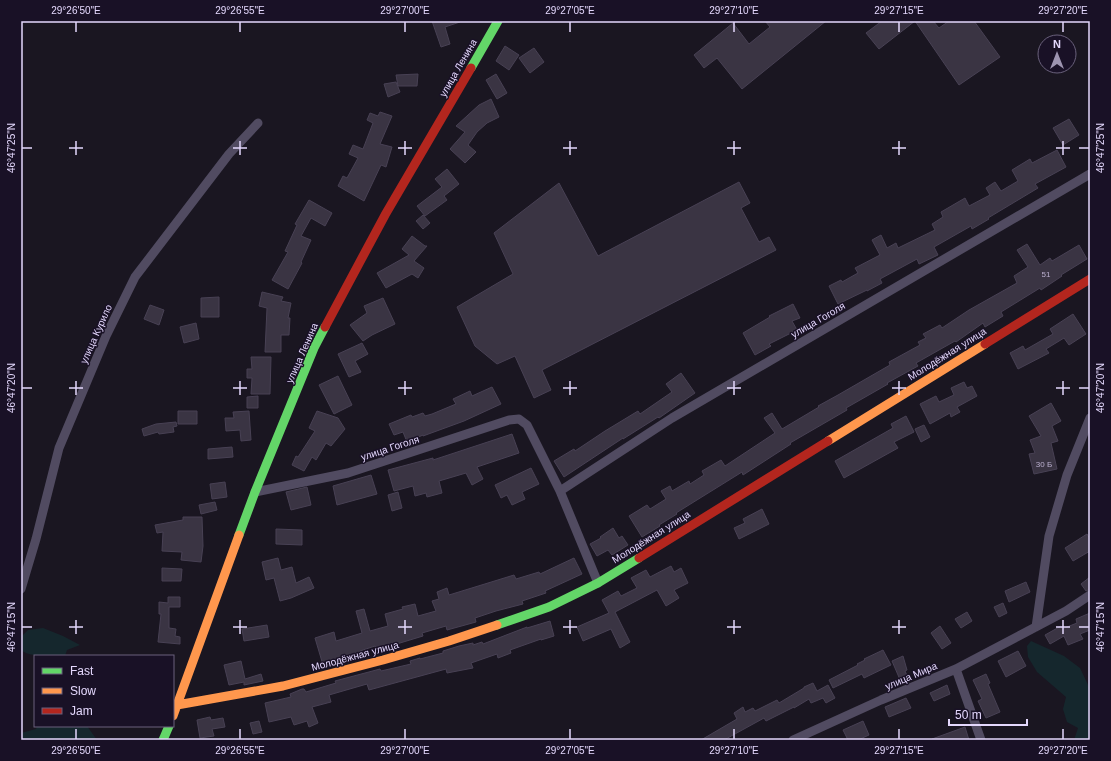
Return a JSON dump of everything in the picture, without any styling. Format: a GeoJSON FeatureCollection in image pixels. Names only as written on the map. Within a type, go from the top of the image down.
{"type":"FeatureCollection","features":[{"type":"Feature","properties":{"kind":"street","name":"улица Ленина"},"geometry":{"type":"LineString","coordinates":[[174,713],[255,492],[314,348],[385,215],[498,21]]}},
{"type":"Feature","properties":{"kind":"street","name":"улица Курило"},"geometry":{"type":"LineString","coordinates":[[21,589],[36,539],[59,448],[106,336],[135,277],[229,154],[258,123]]}},
{"type":"Feature","properties":{"kind":"street","name":"улица Гоголя"},"geometry":{"type":"LineString","coordinates":[[255,492],[348,473],[509,420],[519,419],[527,425],[560,491],[672,418],[1090,174]]}},
{"type":"Feature","properties":{"kind":"street","name":"Молодёжная улица"},"geometry":{"type":"LineString","coordinates":[[177,705],[283,686],[383,660],[449,641],[549,607],[598,583],[1090,279]]}},
{"type":"Feature","properties":{"kind":"street"},"geometry":{"type":"LineString","coordinates":[[1036,628],[1049,536],[1067,475],[1090,418]]}},
{"type":"Feature","properties":{"kind":"street"},"geometry":{"type":"LineString","coordinates":[[560,491],[598,583]]}},
{"type":"Feature","properties":{"kind":"street","name":"улица Мира"},"geometry":{"type":"LineString","coordinates":[[792,740],[881,700],[956,669],[1036,628],[1090,595]]}},
{"type":"Feature","properties":{"kind":"street"},"geometry":{"type":"LineString","coordinates":[[956,669],[981,740]]}},
{"type":"Feature","properties":{"kind":"street"},"geometry":{"type":"LineString","coordinates":[[163,740],[169,727]]}},
{"type":"Feature","properties":{"kind":"shaded area"},"geometry":{"type":"Polygon","coordinates":[[[43,628],[80,645],[67,650],[65,655],[36,655],[25,653],[21,650],[21,637],[28,630],[43,628]]]}},
{"type":"Feature","properties":{"kind":"shaded area"},"geometry":{"type":"Polygon","coordinates":[[[1031,641],[1064,656],[1080,668],[1090,689],[1090,740],[1074,740],[1078,728],[1067,722],[1063,709],[1066,697],[1037,672],[1028,657],[1027,646],[1031,641]]]}},
{"type":"Feature","properties":{"kind":"shaded area"},"geometry":{"type":"Polygon","coordinates":[[[37,727],[88,727],[97,740],[47,740],[46,738],[43,740],[21,740],[21,733],[36,729],[37,727]]]}},
{"type":"Feature","properties":{"kind":"building"},"geometry":{"type":"Polygon","coordinates":[[[432,21],[460,22],[445,27],[450,44],[441,47],[432,21]]]}},
{"type":"Feature","properties":{"kind":"building"},"geometry":{"type":"Polygon","coordinates":[[[765,21],[826,21],[742,89],[717,58],[704,68],[694,55],[733,23],[749,44],[770,27],[765,21]]]}},
{"type":"Feature","properties":{"kind":"building"},"geometry":{"type":"Polygon","coordinates":[[[882,21],[915,21],[879,49],[866,33],[882,21]]]}},
{"type":"Feature","properties":{"kind":"building"},"geometry":{"type":"Polygon","coordinates":[[[915,21],[933,21],[939,28],[949,21],[974,21],[1000,57],[959,85],[915,21]]]}},
{"type":"Feature","properties":{"kind":"building"},"geometry":{"type":"Polygon","coordinates":[[[505,46],[519,55],[509,70],[496,61],[505,46]]]}},
{"type":"Feature","properties":{"kind":"building"},"geometry":{"type":"Polygon","coordinates":[[[534,48],[544,62],[530,73],[519,58],[534,48]]]}},
{"type":"Feature","properties":{"kind":"building"},"geometry":{"type":"Polygon","coordinates":[[[418,74],[417,86],[398,86],[396,75],[418,74]]]}},
{"type":"Feature","properties":{"kind":"building"},"geometry":{"type":"Polygon","coordinates":[[[496,74],[507,93],[497,99],[486,80],[496,74]]]}},
{"type":"Feature","properties":{"kind":"building"},"geometry":{"type":"Polygon","coordinates":[[[396,82],[400,92],[388,97],[384,84],[396,82]]]}},
{"type":"Feature","properties":{"kind":"building"},"geometry":{"type":"Polygon","coordinates":[[[491,99],[499,117],[487,123],[477,132],[468,145],[476,152],[465,163],[450,149],[465,132],[456,126],[479,105],[491,99]]]}},
{"type":"Feature","properties":{"kind":"building"},"geometry":{"type":"Polygon","coordinates":[[[380,112],[392,116],[380,144],[392,147],[386,167],[381,165],[364,201],[338,186],[343,176],[347,178],[358,158],[349,154],[353,145],[363,149],[373,123],[367,120],[370,113],[378,116],[380,112]]]}},
{"type":"Feature","properties":{"kind":"building"},"geometry":{"type":"Polygon","coordinates":[[[1069,119],[1079,135],[1063,145],[1053,128],[1069,119]]]}},
{"type":"Feature","properties":{"kind":"building"},"geometry":{"type":"Polygon","coordinates":[[[1057,150],[1066,167],[1035,184],[1038,188],[972,229],[971,226],[934,247],[938,255],[919,264],[917,259],[880,279],[882,283],[838,304],[829,286],[841,280],[842,282],[858,273],[855,268],[880,255],[872,240],[881,235],[887,248],[896,243],[898,248],[935,230],[932,224],[943,217],[941,212],[965,198],[969,206],[990,195],[986,188],[995,182],[1001,191],[1018,181],[1012,170],[1030,159],[1032,163],[1057,150]]]}},
{"type":"Feature","properties":{"kind":"building"},"geometry":{"type":"Polygon","coordinates":[[[447,169],[459,184],[444,196],[447,200],[425,216],[417,206],[442,187],[435,179],[447,169]]]}},
{"type":"Feature","properties":{"kind":"building"},"geometry":{"type":"Polygon","coordinates":[[[739,182],[750,203],[741,208],[759,242],[769,237],[776,250],[542,370],[551,390],[534,398],[515,356],[497,364],[475,346],[457,307],[513,274],[494,233],[559,183],[598,256],[739,182]]]}},
{"type":"Feature","properties":{"kind":"building"},"geometry":{"type":"Polygon","coordinates":[[[309,200],[332,213],[325,226],[311,218],[301,236],[311,240],[301,262],[302,263],[288,289],[272,280],[288,252],[285,251],[297,225],[295,224],[309,200]]]}},
{"type":"Feature","properties":{"kind":"building"},"geometry":{"type":"Polygon","coordinates":[[[423,215],[430,223],[423,229],[416,221],[423,215]]]}},
{"type":"Feature","properties":{"kind":"building"},"geometry":{"type":"Polygon","coordinates":[[[412,236],[427,246],[414,261],[424,268],[418,278],[412,274],[386,288],[377,273],[409,255],[402,249],[412,236]]]}},
{"type":"Feature","properties":{"kind":"building"},"geometry":{"type":"Polygon","coordinates":[[[1027,244],[1040,265],[1050,258],[1052,261],[1079,245],[1087,259],[1061,275],[1062,276],[1041,290],[1040,288],[1001,312],[1003,316],[985,327],[983,323],[956,342],[955,341],[916,363],[918,366],[846,408],[847,410],[790,443],[791,444],[743,475],[742,472],[676,513],[677,514],[642,537],[629,516],[647,505],[650,509],[666,499],[661,491],[670,486],[672,491],[689,481],[690,484],[704,475],[702,471],[721,460],[725,466],[775,433],[764,418],[772,413],[782,429],[819,407],[818,406],[890,365],[889,362],[920,345],[918,342],[926,338],[923,334],[940,325],[942,328],[969,310],[1017,283],[1014,276],[1028,267],[1017,250],[1027,244]]]}},
{"type":"Feature","properties":{"kind":"building"},"geometry":{"type":"Polygon","coordinates":[[[262,292],[283,297],[281,301],[291,303],[288,318],[290,318],[289,335],[281,335],[281,352],[265,352],[267,308],[259,306],[262,292]]]}},
{"type":"Feature","properties":{"kind":"building"},"geometry":{"type":"Polygon","coordinates":[[[219,297],[219,317],[201,317],[201,298],[219,297]]]}},
{"type":"Feature","properties":{"kind":"building"},"geometry":{"type":"Polygon","coordinates":[[[383,298],[395,324],[363,341],[350,325],[367,313],[364,306],[383,298]]]}},
{"type":"Feature","properties":{"kind":"building"},"geometry":{"type":"Polygon","coordinates":[[[793,304],[800,318],[792,321],[797,330],[769,344],[771,346],[755,355],[743,333],[770,317],[769,316],[793,304]]]}},
{"type":"Feature","properties":{"kind":"building"},"geometry":{"type":"Polygon","coordinates":[[[150,305],[164,310],[159,325],[144,319],[150,305]]]}},
{"type":"Feature","properties":{"kind":"building"},"geometry":{"type":"Polygon","coordinates":[[[1073,314],[1086,334],[1069,345],[1064,338],[1046,349],[1049,353],[1018,369],[1010,353],[1023,346],[1025,350],[1053,334],[1050,329],[1073,314]]]}},
{"type":"Feature","properties":{"kind":"building"},"geometry":{"type":"Polygon","coordinates":[[[196,323],[199,339],[184,343],[180,327],[196,323]]]}},
{"type":"Feature","properties":{"kind":"building"},"geometry":{"type":"Polygon","coordinates":[[[362,343],[368,354],[355,361],[361,372],[349,377],[338,354],[362,343]]]}},
{"type":"Feature","properties":{"kind":"building"},"geometry":{"type":"Polygon","coordinates":[[[251,357],[271,357],[270,394],[251,394],[252,378],[247,378],[247,369],[252,369],[251,357]]]}},
{"type":"Feature","properties":{"kind":"building"},"geometry":{"type":"Polygon","coordinates":[[[681,373],[695,393],[659,418],[658,417],[623,438],[564,477],[554,461],[574,449],[575,451],[638,411],[640,414],[672,392],[666,384],[681,373]]]}},
{"type":"Feature","properties":{"kind":"building"},"geometry":{"type":"Polygon","coordinates":[[[338,376],[352,405],[334,414],[319,385],[338,376]]]}},
{"type":"Feature","properties":{"kind":"building"},"geometry":{"type":"Polygon","coordinates":[[[964,382],[967,388],[972,386],[977,396],[957,407],[960,412],[951,417],[950,413],[930,424],[920,404],[936,396],[939,402],[954,395],[951,388],[964,382]]]}},
{"type":"Feature","properties":{"kind":"building"},"geometry":{"type":"Polygon","coordinates":[[[492,387],[501,404],[464,421],[407,442],[403,432],[394,435],[389,424],[411,415],[412,417],[423,413],[425,416],[432,414],[456,404],[453,399],[470,391],[472,396],[492,387]]]}},
{"type":"Feature","properties":{"kind":"building"},"geometry":{"type":"Polygon","coordinates":[[[258,396],[258,408],[247,408],[247,397],[258,396]]]}},
{"type":"Feature","properties":{"kind":"building"},"geometry":{"type":"Polygon","coordinates":[[[1051,403],[1061,421],[1052,426],[1058,441],[1051,443],[1057,469],[1034,474],[1029,454],[1035,453],[1030,440],[1041,436],[1029,416],[1051,403]]]}},
{"type":"Feature","properties":{"kind":"building"},"geometry":{"type":"Polygon","coordinates":[[[178,411],[197,411],[197,424],[178,424],[178,411]]]}},
{"type":"Feature","properties":{"kind":"building"},"geometry":{"type":"Polygon","coordinates":[[[249,411],[251,440],[241,441],[240,430],[226,431],[225,418],[234,418],[233,412],[249,411]]]}},
{"type":"Feature","properties":{"kind":"building"},"geometry":{"type":"Polygon","coordinates":[[[317,411],[338,418],[345,429],[331,446],[326,443],[316,460],[312,457],[304,471],[292,465],[296,456],[298,457],[315,431],[309,428],[317,411]]]}},
{"type":"Feature","properties":{"kind":"building"},"geometry":{"type":"Polygon","coordinates":[[[906,416],[914,432],[894,442],[898,448],[844,478],[835,461],[893,428],[891,424],[906,416]]]}},
{"type":"Feature","properties":{"kind":"building"},"geometry":{"type":"Polygon","coordinates":[[[176,422],[177,426],[173,427],[174,432],[159,434],[158,432],[144,436],[142,429],[156,424],[176,422]]]}},
{"type":"Feature","properties":{"kind":"building"},"geometry":{"type":"Polygon","coordinates":[[[924,425],[930,437],[921,442],[915,429],[924,425]]]}},
{"type":"Feature","properties":{"kind":"building"},"geometry":{"type":"Polygon","coordinates":[[[512,434],[519,453],[477,467],[483,479],[472,485],[466,473],[439,481],[442,493],[427,497],[426,493],[415,496],[413,486],[394,491],[388,470],[433,458],[433,460],[512,434]]]}},
{"type":"Feature","properties":{"kind":"building"},"geometry":{"type":"Polygon","coordinates":[[[232,447],[233,457],[208,459],[208,449],[232,447]]]}},
{"type":"Feature","properties":{"kind":"building"},"geometry":{"type":"Polygon","coordinates":[[[531,468],[539,484],[522,492],[525,499],[512,505],[507,495],[501,498],[495,485],[531,468]]]}},
{"type":"Feature","properties":{"kind":"building"},"geometry":{"type":"Polygon","coordinates":[[[371,475],[377,494],[337,505],[333,486],[371,475]]]}},
{"type":"Feature","properties":{"kind":"building"},"geometry":{"type":"Polygon","coordinates":[[[225,482],[227,497],[212,499],[210,484],[225,482]]]}},
{"type":"Feature","properties":{"kind":"building"},"geometry":{"type":"Polygon","coordinates":[[[307,487],[311,505],[291,510],[286,492],[307,487]]]}},
{"type":"Feature","properties":{"kind":"building"},"geometry":{"type":"Polygon","coordinates":[[[398,492],[402,508],[392,511],[388,495],[398,492]]]}},
{"type":"Feature","properties":{"kind":"building"},"geometry":{"type":"Polygon","coordinates":[[[215,502],[217,510],[201,514],[199,505],[215,502]]]}},
{"type":"Feature","properties":{"kind":"building"},"geometry":{"type":"Polygon","coordinates":[[[762,509],[769,524],[739,539],[734,528],[745,523],[743,519],[762,509]]]}},
{"type":"Feature","properties":{"kind":"building"},"geometry":{"type":"Polygon","coordinates":[[[183,517],[202,517],[203,546],[201,562],[181,560],[182,552],[162,551],[163,532],[157,533],[155,525],[183,520],[183,517]]]}},
{"type":"Feature","properties":{"kind":"building"},"geometry":{"type":"Polygon","coordinates":[[[613,528],[619,538],[622,536],[628,545],[612,555],[608,550],[597,556],[590,544],[601,538],[600,537],[613,528]]]}},
{"type":"Feature","properties":{"kind":"building"},"geometry":{"type":"Polygon","coordinates":[[[276,529],[302,530],[302,545],[276,544],[276,529]]]}},
{"type":"Feature","properties":{"kind":"building"},"geometry":{"type":"Polygon","coordinates":[[[1087,534],[1090,539],[1090,551],[1073,561],[1065,548],[1087,534]]]}},
{"type":"Feature","properties":{"kind":"building"},"geometry":{"type":"Polygon","coordinates":[[[278,558],[281,570],[292,567],[296,583],[309,577],[314,588],[280,601],[274,578],[266,580],[262,562],[278,558]]]}},
{"type":"Feature","properties":{"kind":"building"},"geometry":{"type":"Polygon","coordinates":[[[574,558],[582,574],[545,591],[546,593],[522,601],[523,604],[475,618],[476,622],[447,630],[446,626],[422,633],[423,636],[377,650],[375,646],[338,658],[338,661],[323,665],[315,638],[334,632],[336,641],[362,633],[356,611],[364,609],[370,631],[388,626],[385,614],[403,609],[402,607],[415,604],[418,616],[436,611],[432,601],[439,599],[437,592],[447,588],[449,595],[514,575],[516,579],[539,572],[540,574],[574,558]]]}},
{"type":"Feature","properties":{"kind":"building"},"geometry":{"type":"Polygon","coordinates":[[[671,566],[674,572],[681,568],[688,583],[674,590],[679,598],[666,606],[657,590],[615,612],[630,642],[620,648],[611,629],[583,641],[577,627],[609,613],[602,600],[618,591],[621,596],[637,588],[631,578],[646,570],[650,577],[671,566]]]}},
{"type":"Feature","properties":{"kind":"building"},"geometry":{"type":"Polygon","coordinates":[[[162,568],[182,569],[181,581],[162,581],[162,568]]]}},
{"type":"Feature","properties":{"kind":"building"},"geometry":{"type":"Polygon","coordinates":[[[1090,577],[1090,589],[1086,591],[1081,584],[1090,577]]]}},
{"type":"Feature","properties":{"kind":"building"},"geometry":{"type":"Polygon","coordinates":[[[1026,582],[1030,592],[1009,602],[1005,591],[1026,582]]]}},
{"type":"Feature","properties":{"kind":"building"},"geometry":{"type":"Polygon","coordinates":[[[168,597],[180,597],[180,607],[169,607],[169,628],[176,629],[175,636],[180,637],[180,644],[158,642],[161,614],[159,614],[159,602],[168,603],[168,597]]]}},
{"type":"Feature","properties":{"kind":"building"},"geometry":{"type":"Polygon","coordinates":[[[1003,603],[1007,613],[999,617],[994,607],[1003,603]]]}},
{"type":"Feature","properties":{"kind":"building"},"geometry":{"type":"Polygon","coordinates":[[[967,612],[972,621],[961,628],[955,619],[967,612]]]}},
{"type":"Feature","properties":{"kind":"building"},"geometry":{"type":"Polygon","coordinates":[[[1090,613],[1090,630],[1080,634],[1083,639],[1068,645],[1064,636],[1050,644],[1045,635],[1061,626],[1062,629],[1077,623],[1076,619],[1090,613]]]}},
{"type":"Feature","properties":{"kind":"building"},"geometry":{"type":"Polygon","coordinates":[[[550,621],[554,636],[510,650],[511,653],[498,658],[497,654],[471,663],[473,668],[447,673],[446,669],[369,690],[367,684],[329,695],[331,702],[312,707],[318,723],[309,727],[307,721],[294,725],[291,717],[269,722],[265,703],[291,697],[290,694],[302,689],[306,692],[336,683],[335,681],[380,669],[381,671],[411,664],[410,661],[443,653],[443,651],[459,646],[473,643],[473,645],[482,642],[483,644],[527,627],[550,621]]]}},
{"type":"Feature","properties":{"kind":"building"},"geometry":{"type":"Polygon","coordinates":[[[267,625],[269,637],[244,641],[242,629],[267,625]]]}},
{"type":"Feature","properties":{"kind":"building"},"geometry":{"type":"Polygon","coordinates":[[[940,626],[951,643],[942,649],[931,633],[940,626]]]}},
{"type":"Feature","properties":{"kind":"building"},"geometry":{"type":"Polygon","coordinates":[[[883,650],[891,665],[864,678],[862,674],[833,688],[829,680],[858,665],[857,664],[865,660],[864,659],[883,650]]]}},
{"type":"Feature","properties":{"kind":"building"},"geometry":{"type":"Polygon","coordinates":[[[1018,651],[1026,666],[1006,677],[998,661],[1018,651]]]}},
{"type":"Feature","properties":{"kind":"building"},"geometry":{"type":"Polygon","coordinates":[[[903,656],[907,670],[905,671],[908,678],[901,682],[892,661],[903,656]]]}},
{"type":"Feature","properties":{"kind":"building"},"geometry":{"type":"Polygon","coordinates":[[[241,661],[245,679],[261,674],[263,681],[244,685],[244,682],[229,685],[224,665],[241,661]]]}},
{"type":"Feature","properties":{"kind":"building"},"geometry":{"type":"Polygon","coordinates":[[[986,674],[990,683],[988,684],[1000,712],[986,718],[978,701],[982,699],[973,680],[986,674]]]}},
{"type":"Feature","properties":{"kind":"building"},"geometry":{"type":"Polygon","coordinates":[[[813,683],[817,691],[828,685],[835,698],[826,703],[823,698],[811,703],[809,699],[766,721],[764,718],[724,740],[701,740],[737,719],[734,713],[743,707],[745,712],[753,708],[755,711],[777,700],[779,703],[813,683]]]}},
{"type":"Feature","properties":{"kind":"building"},"geometry":{"type":"Polygon","coordinates":[[[947,685],[950,694],[934,701],[930,693],[947,685]]]}},
{"type":"Feature","properties":{"kind":"building"},"geometry":{"type":"Polygon","coordinates":[[[906,698],[911,708],[889,717],[885,707],[906,698]]]}},
{"type":"Feature","properties":{"kind":"building"},"geometry":{"type":"Polygon","coordinates":[[[210,717],[211,720],[223,718],[225,727],[212,729],[214,736],[200,738],[197,720],[210,717]]]}},
{"type":"Feature","properties":{"kind":"building"},"geometry":{"type":"Polygon","coordinates":[[[259,721],[262,732],[253,734],[250,723],[259,721]]]}},
{"type":"Feature","properties":{"kind":"building"},"geometry":{"type":"Polygon","coordinates":[[[863,721],[869,735],[858,740],[848,740],[843,730],[863,721]]]}},
{"type":"Feature","properties":{"kind":"building"},"geometry":{"type":"Polygon","coordinates":[[[965,727],[969,740],[932,740],[932,739],[965,727]]]}},
{"type":"Feature","properties":{"kind":"traffic: fast"},"geometry":{"type":"LineString","coordinates":[[471,68],[498,21]]}},
{"type":"Feature","properties":{"kind":"traffic: fast"},"geometry":{"type":"LineString","coordinates":[[239,535],[314,348],[325,327]]}},
{"type":"Feature","properties":{"kind":"traffic: fast"},"geometry":{"type":"LineString","coordinates":[[497,625],[549,607],[598,583],[639,558]]}},
{"type":"Feature","properties":{"kind":"traffic: fast"},"geometry":{"type":"LineString","coordinates":[[163,740],[169,727]]}},
{"type":"Feature","properties":{"kind":"traffic: slow"},"geometry":{"type":"LineString","coordinates":[[828,441],[985,344]]}},
{"type":"Feature","properties":{"kind":"traffic: slow"},"geometry":{"type":"LineString","coordinates":[[174,713],[239,535]]}},
{"type":"Feature","properties":{"kind":"traffic: slow"},"geometry":{"type":"LineString","coordinates":[[177,705],[283,686],[383,660],[449,641],[497,625]]}},
{"type":"Feature","properties":{"kind":"traffic: jam"},"geometry":{"type":"LineString","coordinates":[[325,327],[385,215],[471,68]]}},
{"type":"Feature","properties":{"kind":"traffic: jam"},"geometry":{"type":"LineString","coordinates":[[985,344],[1090,279]]}},
{"type":"Feature","properties":{"kind":"traffic: jam"},"geometry":{"type":"LineString","coordinates":[[639,558],[828,441]]}}]}
